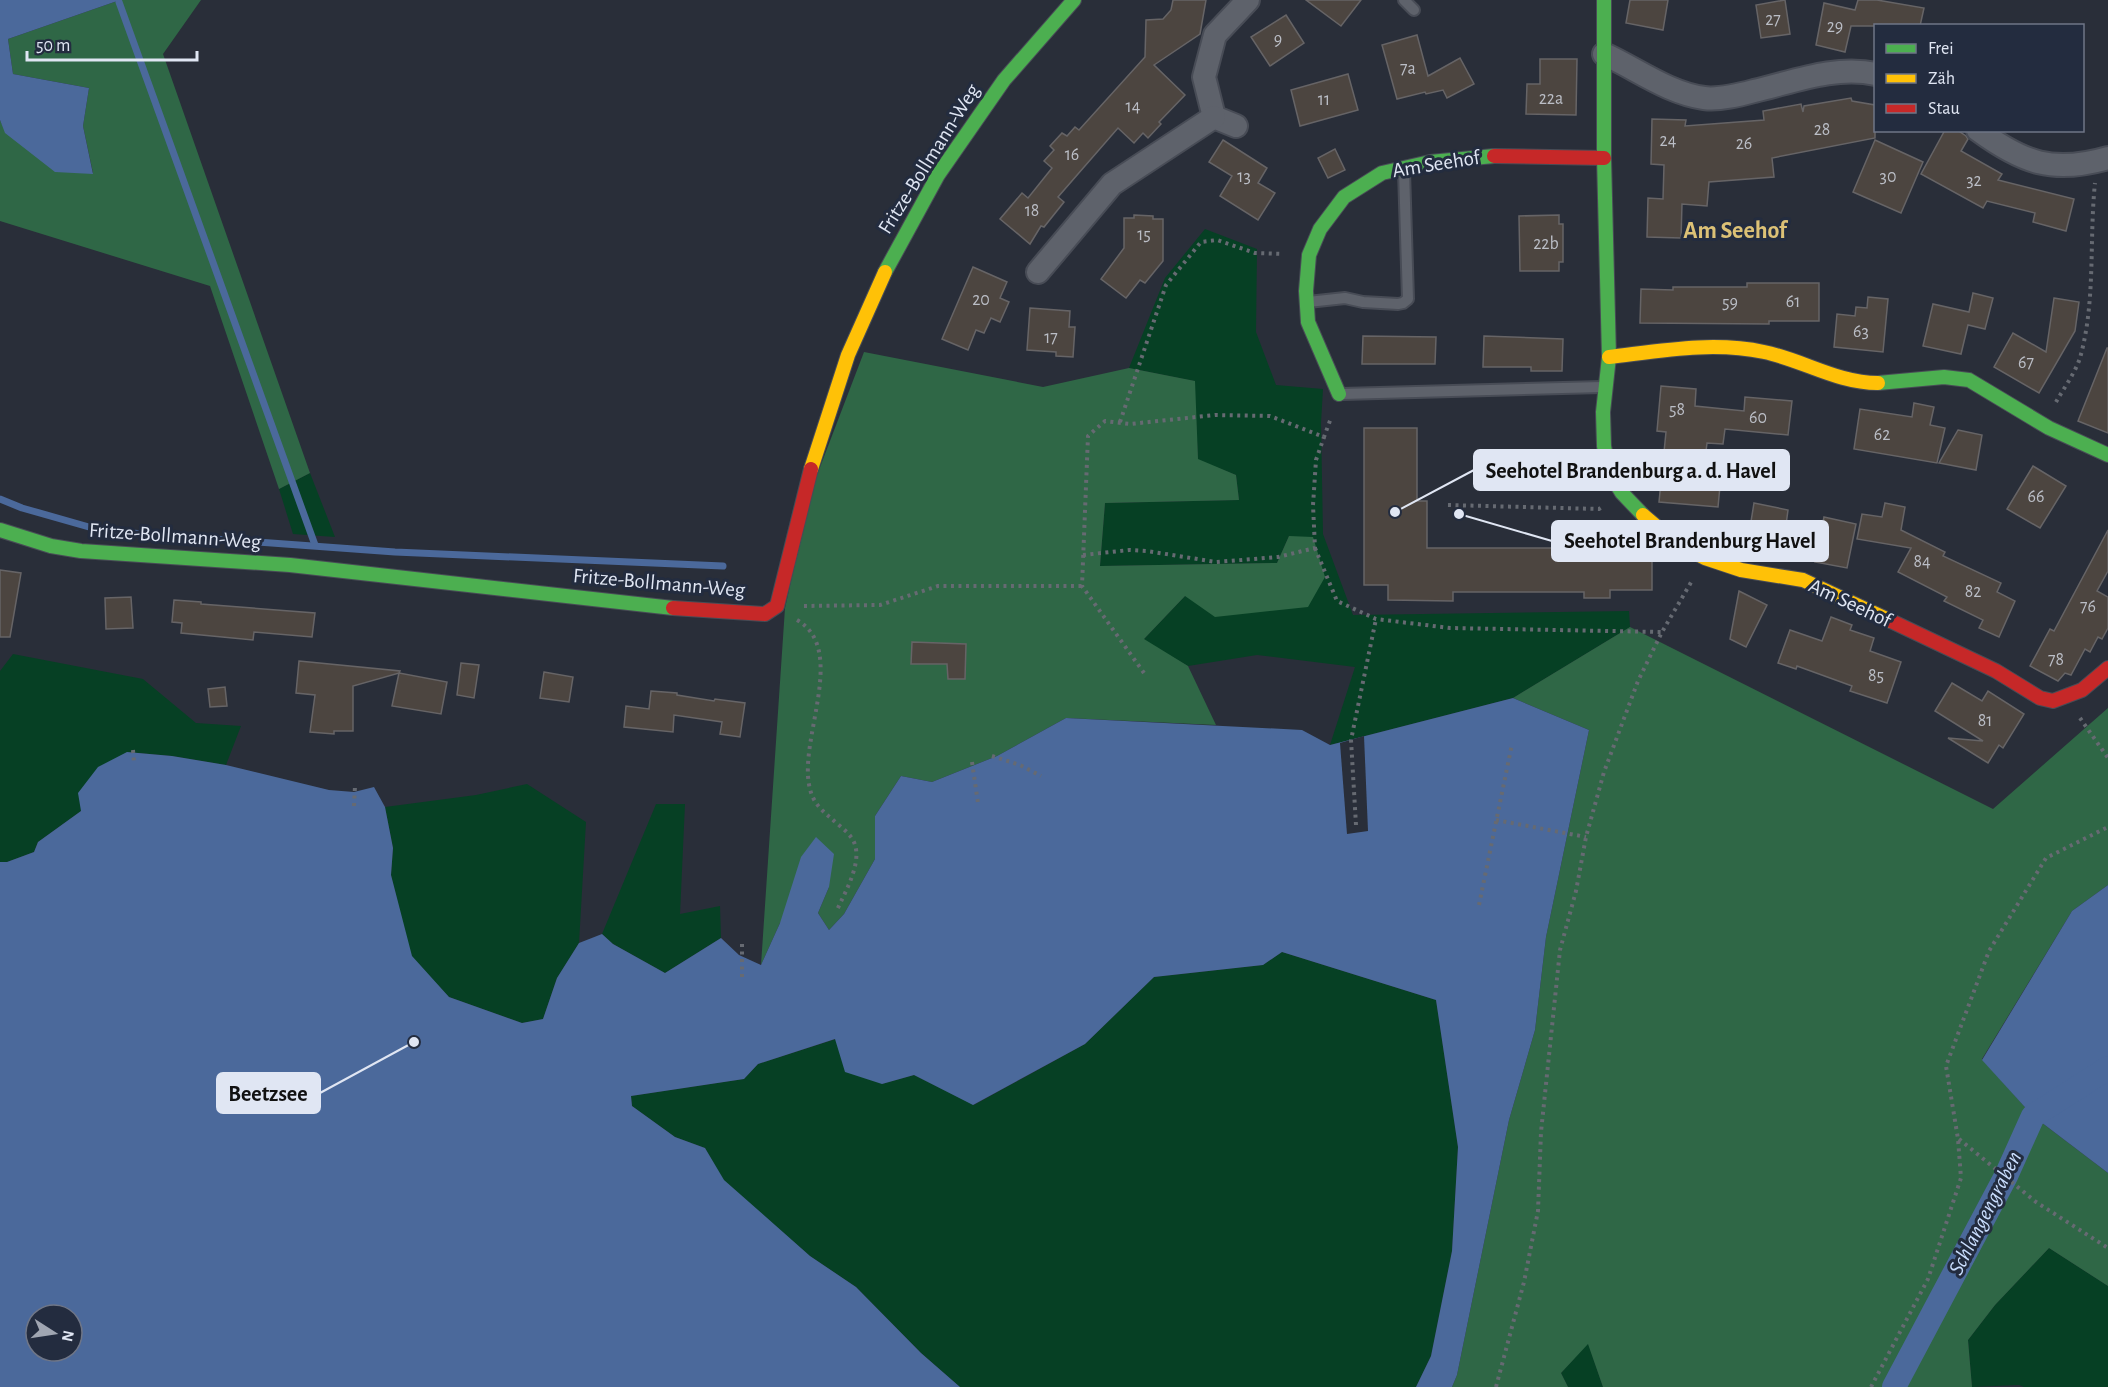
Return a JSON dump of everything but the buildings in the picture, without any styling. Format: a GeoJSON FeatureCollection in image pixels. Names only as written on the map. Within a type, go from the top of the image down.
{"type":"FeatureCollection","features":[{"type":"Feature","properties":{"kind":"street","name":"Fritze-Bollmann-Weg"},"geometry":{"type":"LineString","coordinates":[[0,530],[51,546],[81,551],[290,565],[680,609],[765,614],[774,608],[805,487],[848,355],[890,261],[938,176],[1004,80],[1074,0]]}},
{"type":"Feature","properties":{"kind":"street"},"geometry":{"type":"LineString","coordinates":[[1214,117],[1203,77],[1215,35],[1248,0]]}},
{"type":"Feature","properties":{"kind":"street","name":"Am Seehof"},"geometry":{"type":"LineString","coordinates":[[1604,0],[1604,158],[1609,357],[1603,412],[1604,446],[1609,472],[1622,493],[1647,520],[1669,537],[1705,558],[1741,570],[1803,580],[1996,671],[2040,698],[2053,701],[2065,698]]}},
{"type":"Feature","properties":{"kind":"street"},"geometry":{"type":"LineString","coordinates":[[1604,54],[1680,92],[1706,98],[1738,95],[1831,72],[1860,70],[1874,74]]}},
{"type":"Feature","properties":{"kind":"street"},"geometry":{"type":"LineString","coordinates":[[1214,117],[1236,126]]}},
{"type":"Feature","properties":{"kind":"street"},"geometry":{"type":"LineString","coordinates":[[1038,272],[1112,184],[1214,117]]}},
{"type":"Feature","properties":{"kind":"street"},"geometry":{"type":"LineString","coordinates":[[1981,132],[2003,148],[2028,160],[2053,165],[2084,165],[2102,160]]}},
{"type":"Feature","properties":{"kind":"street","name":"Am Seehof"},"geometry":{"type":"LineString","coordinates":[[1339,394],[1308,322],[1306,291],[1310,255],[1320,229],[1344,197],[1382,173],[1430,162],[1487,156],[1604,158]]}},
{"type":"Feature","properties":{"kind":"street"},"geometry":{"type":"LineString","coordinates":[[1609,357],[1692,348],[1733,347],[1764,351],[1795,360],[1846,380],[1863,383],[1896,383],[1956,377],[1969,380],[2043,425],[2108,455]]}},
{"type":"Feature","properties":{"kind":"street"},"geometry":{"type":"LineString","coordinates":[[2065,698],[2082,690],[2108,668]]}},
{"type":"Feature","properties":{"kind":"lane"},"geometry":{"type":"LineString","coordinates":[[1404,0],[1414,10]]}},
{"type":"Feature","properties":{"kind":"lane"},"geometry":{"type":"LineString","coordinates":[[1307,302],[1345,298],[1363,302],[1398,304],[1408,299],[1404,168]]}},
{"type":"Feature","properties":{"kind":"lane"},"geometry":{"type":"LineString","coordinates":[[1339,394],[1606,387]]}},
{"type":"Feature","properties":{"kind":"path"},"geometry":{"type":"LineString","coordinates":[[2043,425],[2079,358],[2091,296],[2092,209],[2102,160]]}},
{"type":"Feature","properties":{"kind":"path"},"geometry":{"type":"LineString","coordinates":[[1120,422],[1166,285],[1201,242],[1217,240],[1255,253],[1310,255]]}},
{"type":"Feature","properties":{"kind":"path"},"geometry":{"type":"LineString","coordinates":[[1339,394],[1316,460],[1313,505],[1315,548],[1336,601],[1376,619],[1450,628],[1662,632]]}},
{"type":"Feature","properties":{"kind":"path"},"geometry":{"type":"LineString","coordinates":[[1144,673],[1082,586],[1088,436],[1105,421],[1130,424],[1215,416],[1270,416],[1324,437]]}},
{"type":"Feature","properties":{"kind":"path"},"geometry":{"type":"LineString","coordinates":[[1449,505],[1599,509],[1622,493]]}},
{"type":"Feature","properties":{"kind":"path"},"geometry":{"type":"LineString","coordinates":[[1083,555],[1129,550],[1216,562],[1278,556],[1315,548]]}},
{"type":"Feature","properties":{"kind":"path"},"geometry":{"type":"LineString","coordinates":[[1496,1387],[1524,1282],[1538,1211],[1541,1132],[1560,950],[1576,891],[1586,837],[1608,762],[1638,681],[1662,632],[1705,558]]}},
{"type":"Feature","properties":{"kind":"path"},"geometry":{"type":"LineString","coordinates":[[774,608],[880,605],[938,586],[1082,586]]}},
{"type":"Feature","properties":{"kind":"path"},"geometry":{"type":"LineString","coordinates":[[774,608],[807,625],[817,640],[822,671],[809,753],[810,791],[819,808],[852,837],[857,858],[837,910]]}},
{"type":"Feature","properties":{"kind":"path"},"geometry":{"type":"LineString","coordinates":[[1356,825],[1351,740],[1376,619]]}},
{"type":"Feature","properties":{"kind":"path"},"geometry":{"type":"LineString","coordinates":[[2065,698],[2108,758]]}},
{"type":"Feature","properties":{"kind":"path"},"geometry":{"type":"LineString","coordinates":[[1479,905],[1512,744]]}},
{"type":"Feature","properties":{"kind":"path"},"geometry":{"type":"LineString","coordinates":[[133,750],[134,763]]}},
{"type":"Feature","properties":{"kind":"path"},"geometry":{"type":"LineString","coordinates":[[992,756],[1020,765],[1041,776]]}},
{"type":"Feature","properties":{"kind":"path"},"geometry":{"type":"LineString","coordinates":[[972,762],[978,803]]}},
{"type":"Feature","properties":{"kind":"path"},"geometry":{"type":"LineString","coordinates":[[354,806],[355,786]]}},
{"type":"Feature","properties":{"kind":"path"},"geometry":{"type":"LineString","coordinates":[[1496,820],[1586,837]]}},
{"type":"Feature","properties":{"kind":"path"},"geometry":{"type":"LineString","coordinates":[[1871,1387],[1928,1279],[1960,1178],[1958,1139],[1946,1066],[1989,951],[2046,858],[2108,827]]}},
{"type":"Feature","properties":{"kind":"path"},"geometry":{"type":"LineString","coordinates":[[741,944],[742,979]]}},
{"type":"Feature","properties":{"kind":"path"},"geometry":{"type":"LineString","coordinates":[[1958,1139],[2036,1202],[2108,1248]]}},
{"type":"Feature","properties":{"kind":"green space"},"geometry":{"type":"Polygon","coordinates":[[[120,0],[201,0],[163,54],[310,473],[279,489],[210,286],[0,221],[0,120],[6,133],[93,173],[83,126],[89,88],[13,74],[8,39],[120,0]]]}},
{"type":"Feature","properties":{"kind":"green space"},"geometry":{"type":"Polygon","coordinates":[[[1205,229],[1257,249],[1256,332],[1276,385],[1323,389],[1321,423],[1323,534],[1353,615],[1629,611],[1630,627],[1513,698],[1330,745],[1355,667],[1257,655],[1188,666],[1143,640],[1185,596],[1308,607],[1289,536],[1277,563],[1100,566],[1105,503],[1239,500],[1236,475],[1198,460],[1194,381],[1129,368],[1165,278],[1205,229]]]}},
{"type":"Feature","properties":{"kind":"green space"},"geometry":{"type":"Polygon","coordinates":[[[864,352],[1043,387],[1129,368],[1195,381],[1198,459],[1236,475],[1239,500],[1105,503],[1100,566],[1277,563],[1289,536],[1313,537],[1325,577],[1308,607],[1215,617],[1185,596],[1144,639],[1188,666],[1216,725],[1066,718],[997,756],[932,782],[901,776],[875,816],[875,859],[844,914],[829,930],[818,913],[829,887],[780,923],[761,965],[785,608],[812,488],[864,352]]]}},
{"type":"Feature","properties":{"kind":"green space"},"geometry":{"type":"Polygon","coordinates":[[[310,473],[335,537],[293,534],[279,489],[310,473]]]}},
{"type":"Feature","properties":{"kind":"green space"},"geometry":{"type":"Polygon","coordinates":[[[1630,627],[1993,809],[2108,708],[2108,885],[2072,911],[1982,1059],[2033,1116],[2108,1173],[2108,1286],[2049,1248],[1995,1305],[1968,1340],[1972,1387],[1603,1387],[1588,1344],[1561,1373],[1568,1387],[1452,1387],[1457,1375],[1509,1120],[1535,1030],[1546,937],[1589,730],[1513,698],[1630,627]]]}},
{"type":"Feature","properties":{"kind":"green space"},"geometry":{"type":"Polygon","coordinates":[[[13,654],[143,679],[196,723],[241,726],[226,765],[172,756],[127,752],[81,811],[38,842],[34,852],[7,862],[0,862],[0,671],[13,654]]]}},
{"type":"Feature","properties":{"kind":"green space"},"geometry":{"type":"Polygon","coordinates":[[[527,784],[586,822],[579,943],[557,978],[543,1019],[522,1023],[449,997],[411,956],[391,875],[393,848],[385,807],[476,795],[527,784]]]}},
{"type":"Feature","properties":{"kind":"green space"},"geometry":{"type":"Polygon","coordinates":[[[656,804],[685,804],[680,914],[720,906],[721,938],[665,973],[613,944],[602,934],[656,804]]]}},
{"type":"Feature","properties":{"kind":"green space"},"geometry":{"type":"Polygon","coordinates":[[[1282,952],[1436,1000],[1458,1147],[1452,1251],[1431,1356],[1416,1387],[960,1387],[921,1353],[856,1287],[810,1256],[723,1180],[705,1148],[675,1137],[632,1106],[631,1096],[744,1079],[758,1064],[836,1039],[882,1084],[914,1075],[974,1105],[1085,1044],[1154,977],[1263,965],[1282,952]]]}},
{"type":"Feature","properties":{"kind":"green space"},"geometry":{"type":"Polygon","coordinates":[[[2049,1248],[2108,1286],[2108,1387],[2024,1387],[2019,1385],[1972,1387],[1968,1340],[1995,1305],[2049,1248]]]}},
{"type":"Feature","properties":{"kind":"green space"},"geometry":{"type":"Polygon","coordinates":[[[1588,1343],[1603,1387],[1568,1387],[1561,1373],[1588,1343]]]}},
{"type":"Feature","properties":{"kind":"water"},"geometry":{"type":"Polygon","coordinates":[[[0,0],[120,0],[8,39],[13,74],[89,88],[83,126],[93,174],[55,172],[5,133],[0,120],[0,0]]]}},
{"type":"Feature","properties":{"kind":"water"},"geometry":{"type":"Polygon","coordinates":[[[1513,698],[1589,730],[1546,937],[1535,1030],[1509,1120],[1457,1375],[1452,1387],[1416,1387],[1431,1356],[1452,1251],[1458,1147],[1436,1000],[1282,952],[1263,965],[1154,977],[1085,1044],[973,1105],[914,1075],[882,1084],[845,1072],[835,1039],[758,1064],[744,1079],[631,1096],[632,1106],[675,1137],[705,1148],[724,1180],[810,1256],[856,1287],[921,1353],[960,1387],[0,1387],[0,862],[7,862],[34,852],[38,842],[81,811],[78,793],[98,767],[127,752],[172,756],[226,765],[329,790],[354,792],[374,787],[385,807],[393,848],[391,875],[412,956],[449,997],[522,1023],[543,1019],[557,978],[579,943],[602,934],[613,944],[665,973],[721,938],[739,955],[761,965],[780,923],[801,857],[816,837],[834,854],[829,887],[818,913],[829,930],[844,914],[875,859],[875,816],[901,776],[932,782],[997,756],[1066,718],[1302,730],[1330,745],[1513,698]]]}},
{"type":"Feature","properties":{"kind":"water"},"geometry":{"type":"Polygon","coordinates":[[[2108,885],[2108,1173],[2033,1116],[1982,1060],[2072,911],[2108,885]]]}},
{"type":"Feature","properties":{"kind":"pier"},"geometry":{"type":"Polygon","coordinates":[[[1364,736],[1368,831],[1347,834],[1340,743],[1364,736]]]}},
{"type":"Feature","properties":{"kind":"waterway"},"geometry":{"type":"LineString","coordinates":[[119,2],[315,545]]}},
{"type":"Feature","properties":{"kind":"waterway"},"geometry":{"type":"LineString","coordinates":[[0,499],[22,508],[103,531],[395,552],[723,566]]}},
{"type":"Feature","properties":{"kind":"waterway","name":"Schlangengraben"},"geometry":{"type":"LineString","coordinates":[[1894,1387],[2006,1176],[2033,1116],[2108,1068]]}},
{"type":"Feature","properties":{"kind":"traffic: fast"},"geometry":{"type":"LineString","coordinates":[[885,272],[938,175],[1004,80],[1074,0]]}},
{"type":"Feature","properties":{"kind":"traffic: fast"},"geometry":{"type":"LineString","coordinates":[[1604,0],[1604,158],[1609,357],[1603,412],[1604,446],[1609,472],[1622,493],[1643,515]]}},
{"type":"Feature","properties":{"kind":"traffic: fast"},"geometry":{"type":"LineString","coordinates":[[1339,394],[1308,322],[1306,291],[1309,255],[1320,229],[1344,197],[1382,173],[1430,162],[1494,156]]}},
{"type":"Feature","properties":{"kind":"traffic: fast"},"geometry":{"type":"LineString","coordinates":[[1878,383],[1944,377],[1969,380],[2049,428],[2108,455]]}},
{"type":"Feature","properties":{"kind":"traffic: fast"},"geometry":{"type":"LineString","coordinates":[[0,530],[51,546],[81,551],[290,565],[673,608]]}},
{"type":"Feature","properties":{"kind":"traffic: slow"},"geometry":{"type":"LineString","coordinates":[[811,469],[848,355],[885,272]]}},
{"type":"Feature","properties":{"kind":"traffic: slow"},"geometry":{"type":"LineString","coordinates":[[1609,357],[1686,348],[1725,347],[1764,352],[1848,379],[1878,383]]}},
{"type":"Feature","properties":{"kind":"traffic: slow"},"geometry":{"type":"LineString","coordinates":[[1643,515],[1676,543],[1705,558],[1741,570],[1803,580],[1891,621]]}},
{"type":"Feature","properties":{"kind":"traffic: jam"},"geometry":{"type":"LineString","coordinates":[[1494,156],[1604,158]]}},
{"type":"Feature","properties":{"kind":"traffic: jam"},"geometry":{"type":"LineString","coordinates":[[673,608],[765,614],[777,606],[811,469]]}},
{"type":"Feature","properties":{"kind":"traffic: jam"},"geometry":{"type":"LineString","coordinates":[[1891,621],[1996,671],[2040,698],[2053,701],[2082,690],[2108,668]]}},
{"type":"Feature","properties":{"kind":"place","name":"Seehotel Brandenburg a. d. Havel"},"geometry":{"type":"Point","coordinates":[1395,512]}},
{"type":"Feature","properties":{"kind":"place","name":"Seehotel Brandenburg Havel"},"geometry":{"type":"Point","coordinates":[1459,514]}},
{"type":"Feature","properties":{"kind":"place","name":"Beetzsee"},"geometry":{"type":"Point","coordinates":[414,1042]}},
{"type":"Feature","properties":{"kind":"district","name":"Am Seehof"},"geometry":{"type":"Point","coordinates":[1735,231]}}]}
